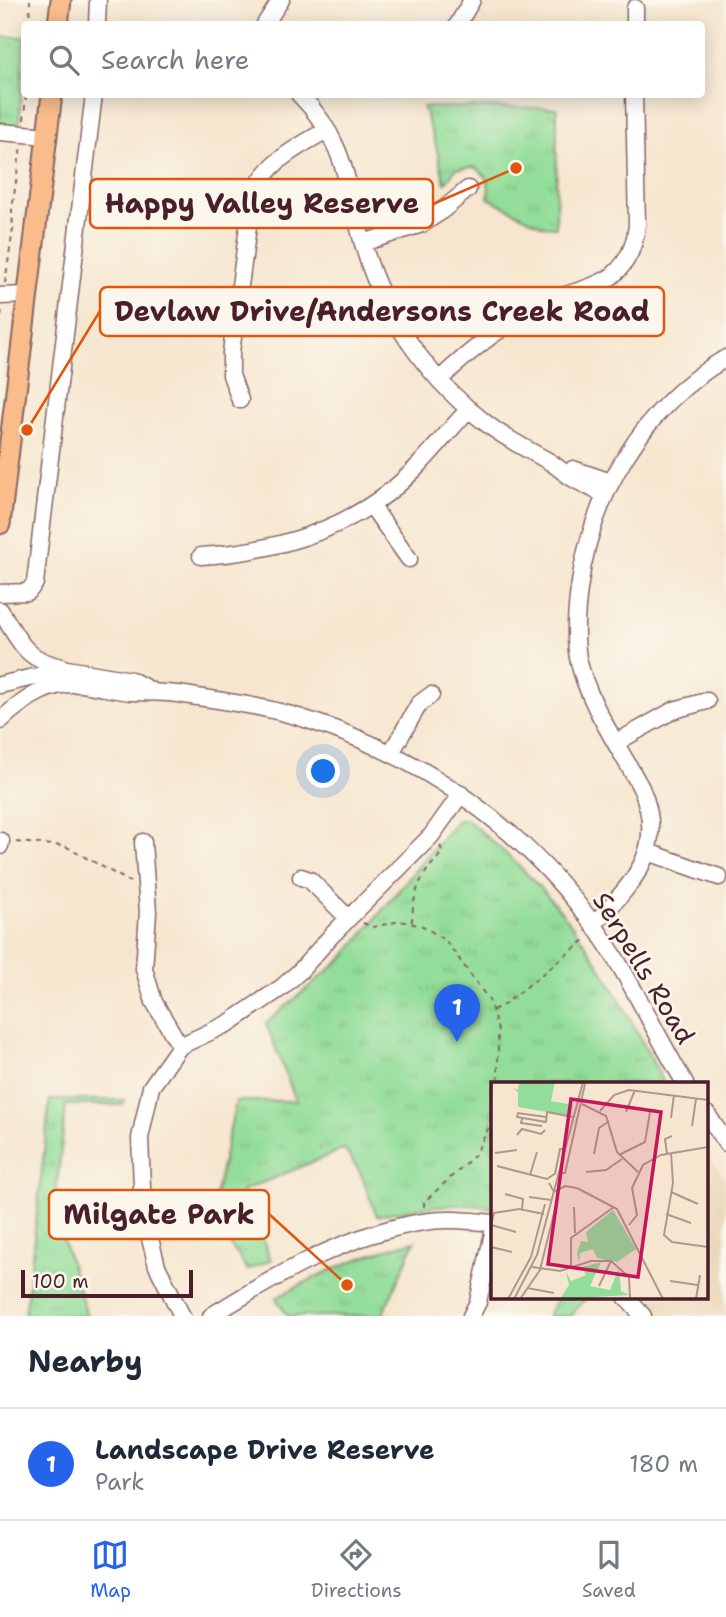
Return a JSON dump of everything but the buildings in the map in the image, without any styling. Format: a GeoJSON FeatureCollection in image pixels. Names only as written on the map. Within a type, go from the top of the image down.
{"type":"FeatureCollection","features":[{"type":"Feature","properties":{"kind":"main road"},"geometry":{"type":"LineString","coordinates":[[59,0],[61,21]]}},
{"type":"Feature","properties":{"kind":"main road"},"geometry":{"type":"LineString","coordinates":[[0,524],[8,391],[29,295],[52,98]]}},
{"type":"Feature","properties":{"kind":"street"},"geometry":{"type":"LineString","coordinates":[[97,21],[98,0]]}},
{"type":"Feature","properties":{"kind":"street"},"geometry":{"type":"LineString","coordinates":[[267,21],[282,0]]}},
{"type":"Feature","properties":{"kind":"street"},"geometry":{"type":"LineString","coordinates":[[276,21],[282,0]]}},
{"type":"Feature","properties":{"kind":"street"},"geometry":{"type":"LineString","coordinates":[[460,21],[472,0]]}},
{"type":"Feature","properties":{"kind":"street"},"geometry":{"type":"LineString","coordinates":[[33,601],[94,98]]}},
{"type":"Feature","properties":{"kind":"street"},"geometry":{"type":"LineString","coordinates":[[302,98],[327,130],[346,170],[363,243],[377,282],[409,342],[439,380],[469,409],[506,437],[572,478],[608,489]]}},
{"type":"Feature","properties":{"kind":"street"},"geometry":{"type":"LineString","coordinates":[[439,380],[480,343],[508,324],[551,301],[605,280],[625,262],[634,243],[637,225],[634,98]]}},
{"type":"Feature","properties":{"kind":"street"},"geometry":{"type":"LineString","coordinates":[[240,400],[231,375],[231,352],[252,197],[259,181],[271,166],[327,130]]}},
{"type":"Feature","properties":{"kind":"street"},"geometry":{"type":"LineString","coordinates":[[0,132],[48,136]]}},
{"type":"Feature","properties":{"kind":"street"},"geometry":{"type":"LineString","coordinates":[[363,243],[422,224],[468,189]]}},
{"type":"Feature","properties":{"kind":"street"},"geometry":{"type":"LineString","coordinates":[[2,296],[29,295]]}},
{"type":"Feature","properties":{"kind":"street"},"geometry":{"type":"LineString","coordinates":[[592,923],[640,871],[648,852],[651,834],[648,804],[642,788],[589,690],[579,659],[575,626],[584,558],[608,489],[640,434],[657,413],[696,378],[726,358]]}},
{"type":"Feature","properties":{"kind":"street"},"geometry":{"type":"LineString","coordinates":[[201,556],[258,550],[304,539],[345,520],[371,505],[414,470],[469,409]]}},
{"type":"Feature","properties":{"kind":"street"},"geometry":{"type":"LineString","coordinates":[[371,505],[409,559]]}},
{"type":"Feature","properties":{"kind":"street"},"geometry":{"type":"LineString","coordinates":[[0,593],[27,593],[33,589],[35,583]]}},
{"type":"Feature","properties":{"kind":"street","name":"Serpells Road"},"geometry":{"type":"LineString","coordinates":[[0,610],[34,659],[130,692],[149,690],[284,713],[328,727],[391,753],[456,791],[531,852],[592,923],[621,967],[684,1082]]}},
{"type":"Feature","properties":{"kind":"street","name":"Serpells Road"},"geometry":{"type":"LineString","coordinates":[[0,685],[55,671],[85,676]]}},
{"type":"Feature","properties":{"kind":"street","name":"Serpells Road"},"geometry":{"type":"LineString","coordinates":[[0,721],[23,701],[40,691],[85,676]]}},
{"type":"Feature","properties":{"kind":"street"},"geometry":{"type":"LineString","coordinates":[[391,753],[419,705],[431,695]]}},
{"type":"Feature","properties":{"kind":"street"},"geometry":{"type":"LineString","coordinates":[[617,742],[674,710],[707,701]]}},
{"type":"Feature","properties":{"kind":"street"},"geometry":{"type":"LineString","coordinates":[[182,1316],[157,1266],[143,1211],[140,1138],[151,1087],[180,1046],[229,1023],[281,988],[300,971],[431,836],[456,791]]}},
{"type":"Feature","properties":{"kind":"street"},"geometry":{"type":"LineString","coordinates":[[410,856],[456,791]]}},
{"type":"Feature","properties":{"kind":"street"},"geometry":{"type":"LineString","coordinates":[[0,846],[1,841]]}},
{"type":"Feature","properties":{"kind":"street"},"geometry":{"type":"LineString","coordinates":[[143,842],[148,912],[144,969],[154,1002],[180,1046]]}},
{"type":"Feature","properties":{"kind":"street"},"geometry":{"type":"LineString","coordinates":[[648,852],[719,877]]}},
{"type":"Feature","properties":{"kind":"street"},"geometry":{"type":"LineString","coordinates":[[301,877],[310,880],[350,917]]}},
{"type":"Feature","properties":{"kind":"street"},"geometry":{"type":"LineString","coordinates":[[708,1116],[726,1143]]}},
{"type":"Feature","properties":{"kind":"street"},"geometry":{"type":"LineString","coordinates":[[211,1316],[257,1287],[340,1246],[387,1230],[424,1222],[458,1220],[491,1223]]}},
{"type":"Feature","properties":{"kind":"street"},"geometry":{"type":"LineString","coordinates":[[471,1316],[478,1302],[491,1242]]}},
{"type":"Feature","properties":{"kind":"street"},"geometry":{"type":"LineString","coordinates":[[627,1298],[643,1316]]}},
{"type":"Feature","properties":{"kind":"path"},"geometry":{"type":"LineString","coordinates":[[29,21],[30,0]]}},
{"type":"Feature","properties":{"kind":"path"},"geometry":{"type":"LineString","coordinates":[[0,326],[2,296],[13,232],[12,210],[26,98]]}},
{"type":"Feature","properties":{"kind":"path"},"geometry":{"type":"LineString","coordinates":[[412,924],[419,886],[430,866],[440,858],[442,850],[431,836]]}},
{"type":"Feature","properties":{"kind":"path"},"geometry":{"type":"LineString","coordinates":[[1,841],[65,846],[146,891]]}},
{"type":"Feature","properties":{"kind":"path"},"geometry":{"type":"LineString","coordinates":[[350,917],[373,928],[400,921],[422,926],[446,940],[489,1000],[498,1030],[498,1082]]}},
{"type":"Feature","properties":{"kind":"path"},"geometry":{"type":"LineString","coordinates":[[492,1010],[505,1004],[592,923]]}},
{"type":"Feature","properties":{"kind":"path"},"geometry":{"type":"LineString","coordinates":[[424,1222],[424,1202],[475,1155],[491,1123]]}},
{"type":"Feature","properties":{"kind":"shaded area"},"geometry":{"type":"Polygon","coordinates":[[[708,1154],[726,1181],[726,1316],[656,1316],[642,1298],[708,1298],[708,1154]]]}},
{"type":"Feature","properties":{"kind":"green space"},"geometry":{"type":"Polygon","coordinates":[[[0,37],[21,37],[19,126],[0,126],[0,37]]]}},
{"type":"Feature","properties":{"kind":"green space"},"geometry":{"type":"Polygon","coordinates":[[[423,107],[557,108],[556,227],[543,226],[488,198],[487,179],[474,167],[456,169],[445,183],[423,107]]]}},
{"type":"Feature","properties":{"kind":"green space"},"geometry":{"type":"Polygon","coordinates":[[[466,819],[504,852],[551,900],[591,953],[617,995],[663,1082],[491,1082],[491,1208],[435,1206],[377,1216],[360,1172],[344,1149],[242,1191],[271,1260],[248,1270],[226,1239],[215,1197],[236,1101],[296,1101],[266,1023],[343,958],[456,821],[466,819]]]}},
{"type":"Feature","properties":{"kind":"green space"},"geometry":{"type":"Polygon","coordinates":[[[50,1100],[125,1100],[123,1105],[66,1105],[54,1211],[87,1316],[25,1316],[50,1100]]]}},
{"type":"Feature","properties":{"kind":"green space"},"geometry":{"type":"Polygon","coordinates":[[[415,1241],[382,1316],[288,1316],[276,1298],[343,1265],[415,1241]]]}},
{"type":"Feature","properties":{"kind":"green space"},"geometry":{"type":"Polygon","coordinates":[[[557,1298],[586,1298],[570,1316],[548,1316],[557,1298]]]}},
{"type":"Feature","properties":{"kind":"place","name":"Happy Valley Reserve"},"geometry":{"type":"Point","coordinates":[516,168]}},
{"type":"Feature","properties":{"kind":"place","name":"Devlaw Drive/Andersons Creek Road"},"geometry":{"type":"Point","coordinates":[27,430]}},
{"type":"Feature","properties":{"kind":"place","name":"Landscape Drive Reserve"},"geometry":{"type":"Point","coordinates":[457,1042]}},
{"type":"Feature","properties":{"kind":"place","name":"Milgate Park"},"geometry":{"type":"Point","coordinates":[347,1285]}}]}
